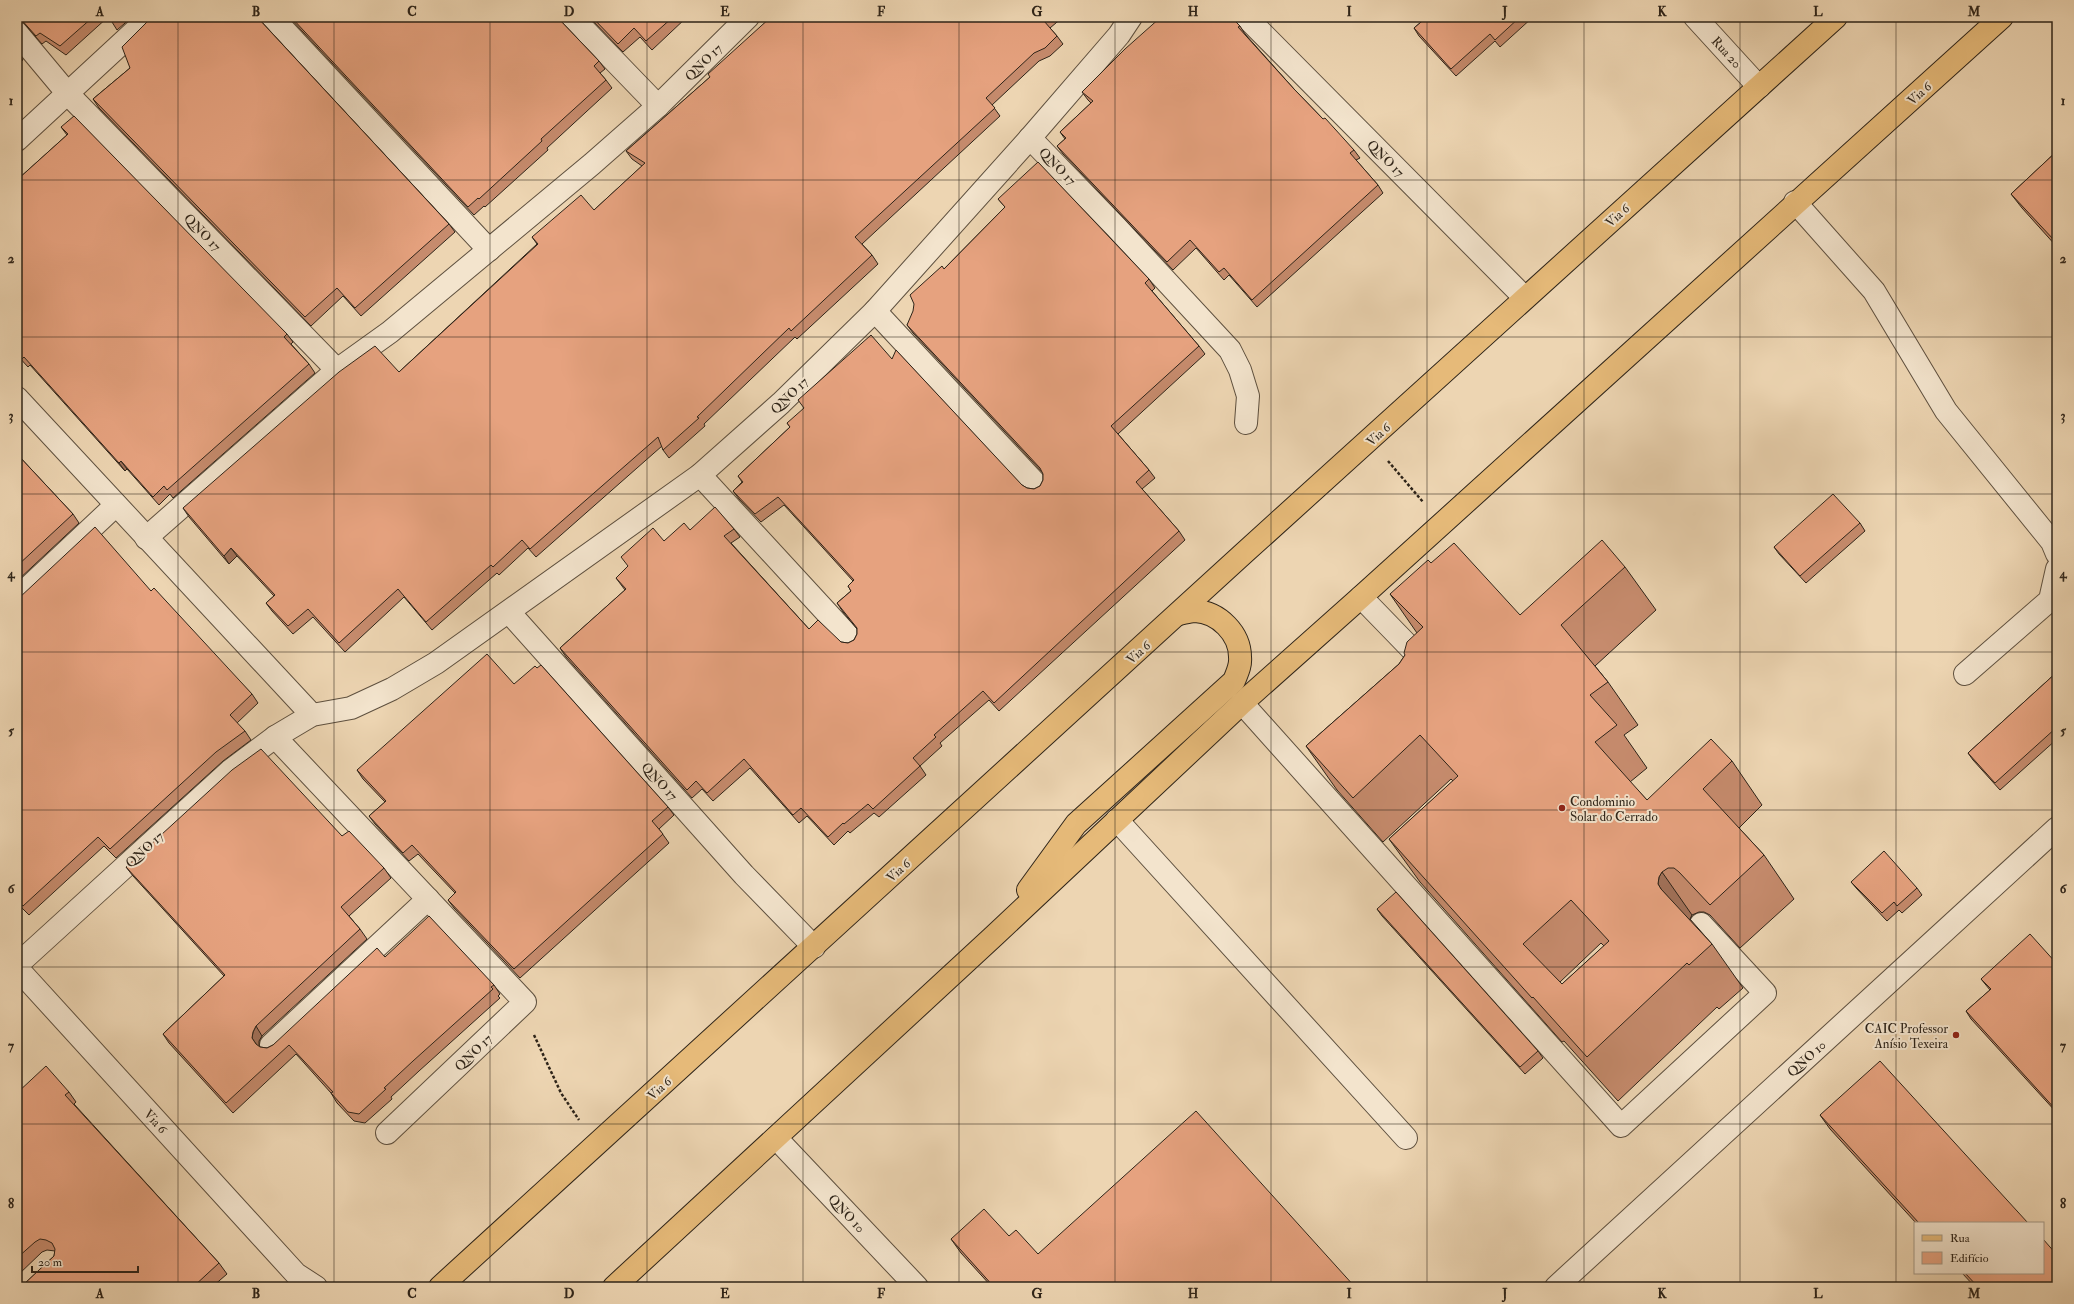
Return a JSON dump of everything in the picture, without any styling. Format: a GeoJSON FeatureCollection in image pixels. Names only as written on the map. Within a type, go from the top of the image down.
{"type":"FeatureCollection","features":[{"type":"Feature","properties":{"kind":"main road","name":"Via 6"},"geometry":{"type":"LineString","coordinates":[[440,1287],[1371,441],[1525,298],[1836,17]]}},
{"type":"Feature","properties":{"kind":"main road","name":"Via 6"},"geometry":{"type":"LineString","coordinates":[[614,1287],[995,935],[1242,703],[1361,597],[1795,202],[1850,155],[2002,17]]}},
{"type":"Feature","properties":{"kind":"main road"},"geometry":{"type":"LineString","coordinates":[[995,935],[1076,824],[1234,681],[1239,670],[1240,657],[1239,645],[1234,634],[1224,622],[1210,614],[1195,611],[1179,614]]}},
{"type":"Feature","properties":{"kind":"street"},"geometry":{"type":"LineString","coordinates":[[17,140],[150,17]]}},
{"type":"Feature","properties":{"kind":"street"},"geometry":{"type":"LineString","coordinates":[[272,17],[489,250]]}},
{"type":"Feature","properties":{"kind":"street"},"geometry":{"type":"LineString","coordinates":[[572,17],[658,106]]}},
{"type":"Feature","properties":{"kind":"street","name":"QNO 17"},"geometry":{"type":"LineString","coordinates":[[146,538],[337,370],[390,332],[658,106],[748,17]]}},
{"type":"Feature","properties":{"kind":"street","name":"QNO 17"},"geometry":{"type":"LineString","coordinates":[[17,965],[231,770],[275,737],[312,715],[351,708],[392,689],[436,663],[700,475],[781,403],[875,311],[1030,138],[1119,35],[1131,17]]}},
{"type":"Feature","properties":{"kind":"street","name":"QNO 17"},"geometry":{"type":"LineString","coordinates":[[1246,17],[1525,298]]}},
{"type":"Feature","properties":{"kind":"street","name":"Rua 20"},"geometry":{"type":"LineString","coordinates":[[1695,17],[1759,87]]}},
{"type":"Feature","properties":{"kind":"street","name":"QNO 17"},"geometry":{"type":"LineString","coordinates":[[17,33],[68,94],[337,370]]}},
{"type":"Feature","properties":{"kind":"street","name":"QNO 17"},"geometry":{"type":"LineString","coordinates":[[1030,138],[1116,227],[1230,350],[1240,370],[1248,396],[1246,423]]}},
{"type":"Feature","properties":{"kind":"street"},"geometry":{"type":"LineString","coordinates":[[1795,202],[1874,291],[1946,412],[2052,542],[2057,554]]}},
{"type":"Feature","properties":{"kind":"street"},"geometry":{"type":"LineString","coordinates":[[875,311],[1037,485]]}},
{"type":"Feature","properties":{"kind":"street"},"geometry":{"type":"LineString","coordinates":[[17,398],[312,715]]}},
{"type":"Feature","properties":{"kind":"street"},"geometry":{"type":"LineString","coordinates":[[700,475],[851,639]]}},
{"type":"Feature","properties":{"kind":"street"},"geometry":{"type":"LineString","coordinates":[[17,598],[116,505]]}},
{"type":"Feature","properties":{"kind":"street"},"geometry":{"type":"LineString","coordinates":[[1965,674],[2050,600],[2057,569]]}},
{"type":"Feature","properties":{"kind":"street"},"geometry":{"type":"LineString","coordinates":[[1361,597],[1429,667],[1424,685]]}},
{"type":"Feature","properties":{"kind":"street","name":"QNO 17"},"geometry":{"type":"LineString","coordinates":[[509,612],[744,875],[814,947]]}},
{"type":"Feature","properties":{"kind":"street"},"geometry":{"type":"LineString","coordinates":[[1242,703],[1621,1126],[1765,993],[1701,924]]}},
{"type":"Feature","properties":{"kind":"street"},"geometry":{"type":"LineString","coordinates":[[275,737],[525,1002]]}},
{"type":"Feature","properties":{"kind":"street"},"geometry":{"type":"LineString","coordinates":[[1319,789],[1336,774]]}},
{"type":"Feature","properties":{"kind":"street"},"geometry":{"type":"LineString","coordinates":[[1117,820],[1406,1138]]}},
{"type":"Feature","properties":{"kind":"street","name":"QNO 10"},"geometry":{"type":"LineString","coordinates":[[1556,1287],[2057,828]]}},
{"type":"Feature","properties":{"kind":"street"},"geometry":{"type":"LineString","coordinates":[[270,1045],[428,899]]}},
{"type":"Feature","properties":{"kind":"street","name":"Via 6"},"geometry":{"type":"LineString","coordinates":[[17,968],[299,1281],[316,1287]]}},
{"type":"Feature","properties":{"kind":"street","name":"QNO 17"},"geometry":{"type":"LineString","coordinates":[[387,1133],[525,1002]]}},
{"type":"Feature","properties":{"kind":"street","name":"QNO 10"},"geometry":{"type":"LineString","coordinates":[[776,1138],[917,1287]]}},
{"type":"Feature","properties":{"kind":"path"},"geometry":{"type":"LineString","coordinates":[[1371,441],[1441,524]]}},
{"type":"Feature","properties":{"kind":"path"},"geometry":{"type":"LineString","coordinates":[[525,1002],[532,1031],[545,1062],[561,1093],[595,1146]]}},
{"type":"Feature","properties":{"kind":"building"},"geometry":{"type":"Polygon","coordinates":[[[19,17],[93,17],[60,46],[40,33],[36,36],[19,17]]]}},
{"type":"Feature","properties":{"kind":"building"},"geometry":{"type":"Polygon","coordinates":[[[110,17],[117,17],[112,22],[110,17]]]}},
{"type":"Feature","properties":{"kind":"building"},"geometry":{"type":"Polygon","coordinates":[[[152,17],[257,17],[449,224],[355,308],[337,288],[305,317],[93,99],[130,68],[122,47],[152,17]]]}},
{"type":"Feature","properties":{"kind":"building"},"geometry":{"type":"Polygon","coordinates":[[[291,17],[557,17],[599,61],[594,66],[606,80],[541,139],[542,141],[479,199],[478,198],[468,207],[291,17]]]}},
{"type":"Feature","properties":{"kind":"building"},"geometry":{"type":"Polygon","coordinates":[[[592,17],[673,17],[646,41],[634,28],[618,44],[592,17]]]}},
{"type":"Feature","properties":{"kind":"building"},"geometry":{"type":"Polygon","coordinates":[[[771,17],[1048,17],[1044,21],[1057,36],[1045,48],[1034,53],[986,98],[995,108],[855,237],[872,255],[791,331],[789,328],[697,417],[699,418],[663,450],[658,437],[530,549],[522,540],[493,567],[491,565],[426,622],[398,589],[339,643],[308,609],[288,626],[266,603],[275,595],[231,548],[224,556],[183,508],[339,372],[375,346],[399,372],[538,244],[532,237],[581,195],[594,210],[645,163],[626,151],[710,77],[708,74],[771,17]]]}},
{"type":"Feature","properties":{"kind":"building"},"geometry":{"type":"Polygon","coordinates":[[[1161,17],[1231,17],[1240,26],[1238,27],[1294,89],[1323,119],[1325,118],[1354,150],[1350,153],[1378,185],[1252,300],[1224,268],[1219,272],[1190,240],[1167,262],[1057,146],[1066,138],[1060,132],[1093,101],[1082,92],[1125,49],[1161,17]]]}},
{"type":"Feature","properties":{"kind":"building"},"geometry":{"type":"Polygon","coordinates":[[[1427,17],[1520,17],[1495,40],[1490,34],[1451,69],[1414,28],[1427,17]]]}},
{"type":"Feature","properties":{"kind":"building"},"geometry":{"type":"Polygon","coordinates":[[[74,116],[287,334],[284,337],[309,364],[167,490],[164,486],[153,497],[121,461],[119,463],[24,357],[22,359],[17,353],[17,180],[68,134],[61,127],[74,116]]]}},
{"type":"Feature","properties":{"kind":"building"},"geometry":{"type":"Polygon","coordinates":[[[2057,151],[2057,237],[2054,240],[2011,194],[2057,151]]]}},
{"type":"Feature","properties":{"kind":"building"},"geometry":{"type":"Polygon","coordinates":[[[1038,162],[1149,279],[1145,283],[1199,346],[1111,426],[1149,470],[1136,482],[1179,531],[994,703],[983,691],[934,735],[936,737],[913,758],[920,766],[873,809],[868,804],[844,824],[843,823],[828,837],[801,808],[793,815],[744,759],[707,793],[696,781],[687,790],[560,648],[626,589],[616,578],[628,566],[621,557],[653,528],[664,541],[684,523],[690,530],[715,507],[734,529],[724,536],[809,629],[818,620],[841,642],[848,643],[854,640],[857,634],[857,628],[837,603],[851,591],[848,586],[854,580],[778,497],[755,514],[733,491],[743,482],[738,476],[790,427],[787,423],[804,408],[798,400],[871,335],[892,359],[896,350],[1022,485],[1027,488],[1034,489],[1040,486],[1043,480],[1043,474],[1040,468],[907,325],[913,311],[914,304],[910,295],[942,266],[944,269],[1005,207],[998,199],[1038,162]]]}},
{"type":"Feature","properties":{"kind":"building"},"geometry":{"type":"Polygon","coordinates":[[[17,454],[73,514],[17,566],[17,454]]]}},
{"type":"Feature","properties":{"kind":"building"},"geometry":{"type":"Polygon","coordinates":[[[1833,494],[1860,523],[1800,576],[1774,547],[1833,494]]]}},
{"type":"Feature","properties":{"kind":"building"},"geometry":{"type":"Polygon","coordinates":[[[95,527],[151,591],[154,588],[252,694],[230,715],[245,731],[216,752],[110,849],[98,837],[23,906],[17,900],[17,600],[95,527]]]}},
{"type":"Feature","properties":{"kind":"building"},"geometry":{"type":"Polygon","coordinates":[[[1602,540],[1625,567],[1561,625],[1608,682],[1590,695],[1617,725],[1595,742],[1647,800],[1711,739],[1732,761],[1703,789],[1764,855],[1710,905],[1674,868],[1668,868],[1662,872],[1659,877],[1658,884],[1661,889],[1712,944],[1689,965],[1687,963],[1587,1057],[1389,839],[1458,776],[1420,735],[1353,798],[1306,746],[1399,664],[1405,655],[1404,653],[1407,642],[1423,627],[1390,594],[1428,560],[1431,563],[1454,543],[1520,615],[1602,540]],[[1571,900],[1523,944],[1562,984],[1609,941],[1571,900]]]}},
{"type":"Feature","properties":{"kind":"building"},"geometry":{"type":"Polygon","coordinates":[[[487,654],[514,684],[535,666],[537,668],[541,665],[668,807],[652,821],[663,834],[514,969],[448,900],[456,892],[412,845],[403,853],[369,816],[386,801],[357,770],[487,654]]]}},
{"type":"Feature","properties":{"kind":"building"},"geometry":{"type":"Polygon","coordinates":[[[2057,672],[2057,727],[1995,783],[1968,753],[2057,672]]]}},
{"type":"Feature","properties":{"kind":"building"},"geometry":{"type":"Polygon","coordinates":[[[261,749],[342,836],[349,831],[384,868],[341,907],[360,929],[256,1026],[252,1038],[256,1044],[260,1047],[267,1048],[273,1045],[377,948],[385,957],[429,916],[494,985],[491,987],[493,989],[384,1088],[386,1089],[359,1114],[348,1112],[331,1093],[333,1092],[289,1045],[226,1103],[163,1034],[225,975],[126,867],[232,770],[261,749]]]}},
{"type":"Feature","properties":{"kind":"building"},"geometry":{"type":"Polygon","coordinates":[[[1884,851],[1917,888],[1897,906],[1894,902],[1882,913],[1851,882],[1884,851]]]}},
{"type":"Feature","properties":{"kind":"building"},"geometry":{"type":"Polygon","coordinates":[[[1396,892],[1538,1051],[1520,1067],[1377,909],[1396,892]]]}},
{"type":"Feature","properties":{"kind":"building"},"geometry":{"type":"Polygon","coordinates":[[[2030,934],[2057,964],[2057,1111],[1966,1011],[1991,989],[1981,979],[2030,934]]]}},
{"type":"Feature","properties":{"kind":"building"},"geometry":{"type":"Polygon","coordinates":[[[1880,1061],[2027,1222],[1918,1222],[1820,1115],[1880,1061]]]}},
{"type":"Feature","properties":{"kind":"building"},"geometry":{"type":"Polygon","coordinates":[[[46,1066],[69,1092],[65,1095],[219,1263],[193,1287],[19,1287],[22,1286],[54,1256],[55,1249],[52,1243],[40,1239],[17,1258],[17,1093],[46,1066]]]}},
{"type":"Feature","properties":{"kind":"building"},"geometry":{"type":"Polygon","coordinates":[[[1196,1111],[1355,1287],[994,1287],[951,1239],[984,1209],[1009,1236],[1016,1230],[1038,1254],[1196,1111]]]}},
{"type":"Feature","properties":{"kind":"building"},"geometry":{"type":"Polygon","coordinates":[[[2044,1240],[2057,1255],[2057,1279],[2048,1287],[1978,1287],[1966,1274],[2044,1274],[2044,1240]]]}},
{"type":"Feature","properties":{"kind":"place","name":"Condominio Solar do Cerrado"},"geometry":{"type":"Point","coordinates":[1562,808]}},
{"type":"Feature","properties":{"kind":"place","name":"CAIC Professor Anísio Texeira"},"geometry":{"type":"Point","coordinates":[1956,1035]}}]}
